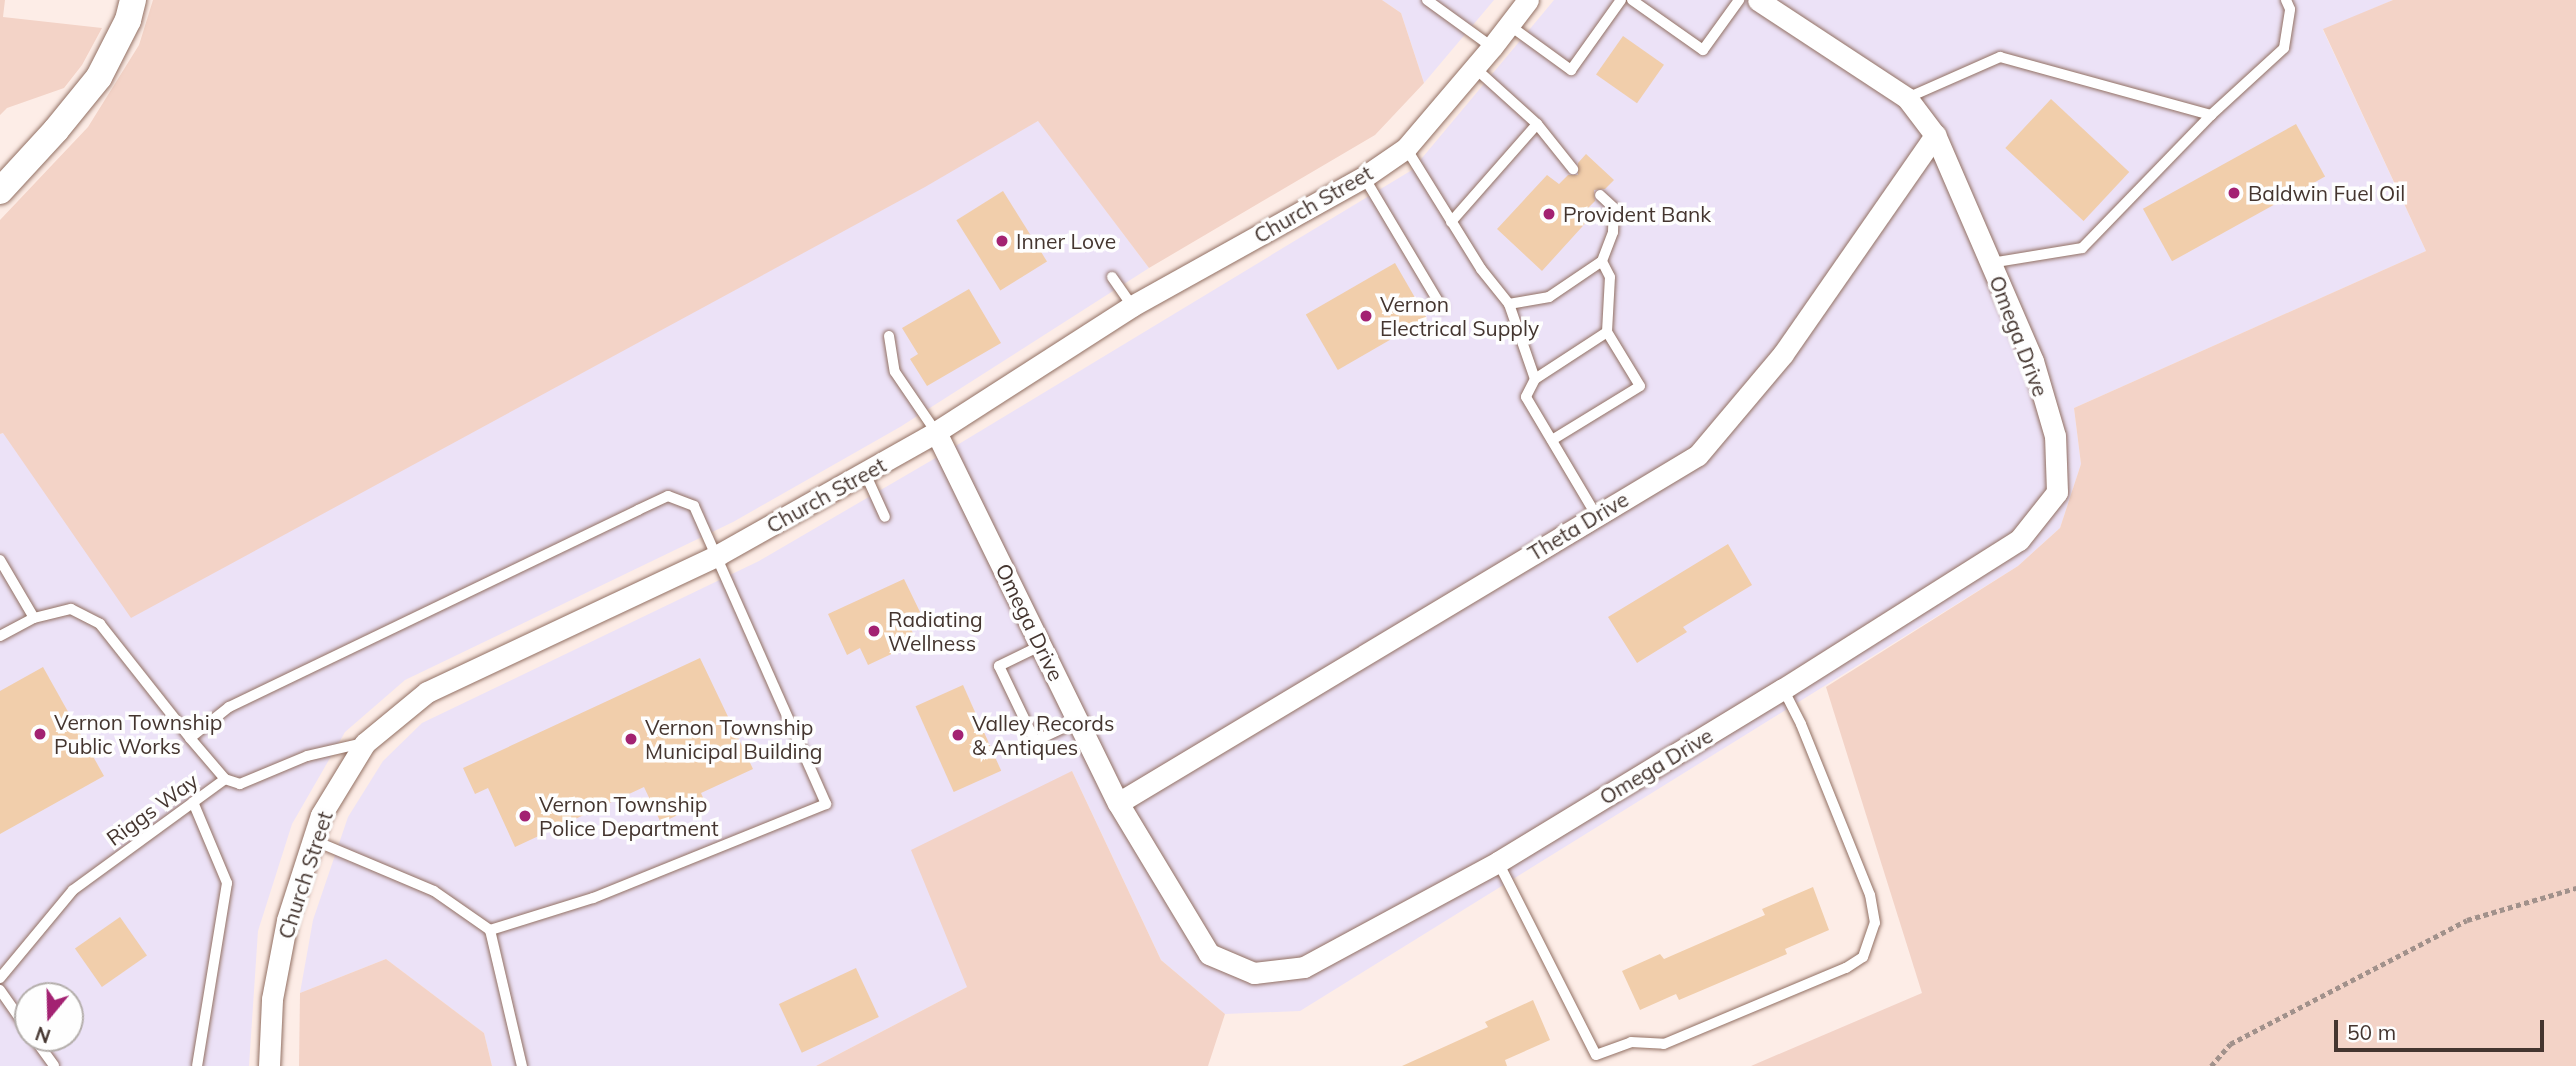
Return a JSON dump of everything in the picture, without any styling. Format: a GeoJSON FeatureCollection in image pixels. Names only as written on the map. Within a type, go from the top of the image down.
{"type":"FeatureCollection","features":[{"type":"Feature","properties":{"kind":"street"},"geometry":{"type":"LineString","coordinates":[[0,191],[56,130],[99,77],[128,20],[132,0]]}},
{"type":"Feature","properties":{"kind":"street","name":"Church Street"},"geometry":{"type":"LineString","coordinates":[[269,1066],[272,999],[287,920],[321,815],[365,743],[427,692],[718,555],[936,432],[1132,306],[1364,177],[1406,148],[1475,68],[1528,0]]}},
{"type":"Feature","properties":{"kind":"street","name":"Omega Drive"},"geometry":{"type":"LineString","coordinates":[[936,432],[1118,803],[1209,954],[1254,973],[1304,967],[1498,862],[1783,689],[2019,540],[2057,492],[2055,436],[2033,361],[1935,135],[1908,98],[1761,1]]}},
{"type":"Feature","properties":{"kind":"street","name":"Theta Drive"},"geometry":{"type":"LineString","coordinates":[[1118,803],[1698,455],[1741,408],[1783,354],[1935,135]]}},
{"type":"Feature","properties":{"kind":"lane"},"geometry":{"type":"LineString","coordinates":[[1427,0],[1492,47]]}},
{"type":"Feature","properties":{"kind":"lane"},"geometry":{"type":"LineString","coordinates":[[1509,25],[1571,70],[1621,0]]}},
{"type":"Feature","properties":{"kind":"lane"},"geometry":{"type":"LineString","coordinates":[[1632,0],[1703,50],[1739,0]]}},
{"type":"Feature","properties":{"kind":"lane"},"geometry":{"type":"LineString","coordinates":[[1990,263],[2082,248],[2211,115],[2284,48],[2290,9],[2286,0]]}},
{"type":"Feature","properties":{"kind":"lane"},"geometry":{"type":"LineString","coordinates":[[1908,98],[2000,57],[2211,115]]}},
{"type":"Feature","properties":{"kind":"lane"},"geometry":{"type":"LineString","coordinates":[[1475,68],[1537,124],[1573,169]]}},
{"type":"Feature","properties":{"kind":"lane"},"geometry":{"type":"LineString","coordinates":[[1451,222],[1537,124]]}},
{"type":"Feature","properties":{"kind":"lane"},"geometry":{"type":"LineString","coordinates":[[1406,148],[1481,269],[1509,304],[1535,379]]}},
{"type":"Feature","properties":{"kind":"lane"},"geometry":{"type":"LineString","coordinates":[[1364,177],[1443,308]]}},
{"type":"Feature","properties":{"kind":"lane"},"geometry":{"type":"LineString","coordinates":[[1509,304],[1549,297],[1602,261],[1614,232],[1614,208],[1600,195]]}},
{"type":"Feature","properties":{"kind":"lane"},"geometry":{"type":"LineString","coordinates":[[1552,440],[1640,386],[1607,332],[1610,277],[1602,261]]}},
{"type":"Feature","properties":{"kind":"lane"},"geometry":{"type":"LineString","coordinates":[[1112,277],[1132,306]]}},
{"type":"Feature","properties":{"kind":"lane"},"geometry":{"type":"LineString","coordinates":[[1596,515],[1526,397],[1535,379],[1607,332]]}},
{"type":"Feature","properties":{"kind":"lane"},"geometry":{"type":"LineString","coordinates":[[889,336],[895,372],[936,432]]}},
{"type":"Feature","properties":{"kind":"lane"},"geometry":{"type":"LineString","coordinates":[[865,473],[885,517]]}},
{"type":"Feature","properties":{"kind":"lane"},"geometry":{"type":"LineString","coordinates":[[190,738],[229,707],[668,496],[694,506],[826,804],[593,898],[490,930]]}},
{"type":"Feature","properties":{"kind":"lane"},"geometry":{"type":"LineString","coordinates":[[0,560],[34,618]]}},
{"type":"Feature","properties":{"kind":"lane"},"geometry":{"type":"LineString","coordinates":[[0,636],[34,618],[71,609],[100,624],[225,779]]}},
{"type":"Feature","properties":{"kind":"lane"},"geometry":{"type":"LineString","coordinates":[[1042,645],[999,666],[1035,741],[1078,722]]}},
{"type":"Feature","properties":{"kind":"lane"},"geometry":{"type":"LineString","coordinates":[[1589,1066],[1597,1055],[1631,1042],[1664,1044],[1846,968],[1863,957],[1875,923],[1870,895],[1801,724],[1783,689]]}},
{"type":"Feature","properties":{"kind":"lane","name":"Riggs Way"},"geometry":{"type":"LineString","coordinates":[[0,978],[73,890],[225,779],[240,784],[307,756],[365,743]]}},
{"type":"Feature","properties":{"kind":"lane"},"geometry":{"type":"LineString","coordinates":[[193,802],[227,883],[197,1066]]}},
{"type":"Feature","properties":{"kind":"lane"},"geometry":{"type":"LineString","coordinates":[[313,840],[434,891],[490,930],[522,1066]]}},
{"type":"Feature","properties":{"kind":"lane"},"geometry":{"type":"LineString","coordinates":[[1498,862],[1597,1055]]}},
{"type":"Feature","properties":{"kind":"lane"},"geometry":{"type":"LineString","coordinates":[[0,990],[14,1010]]}},
{"type":"Feature","properties":{"kind":"path"},"geometry":{"type":"LineString","coordinates":[[2211,1066],[2230,1044],[2467,920],[2576,888]]}},
{"type":"Feature","properties":{"kind":"shaded area"},"geometry":{"type":"Polygon","coordinates":[[[0,0],[5,0],[3,17],[102,28],[82,65],[64,88],[7,108],[0,115],[0,0]]]}},
{"type":"Feature","properties":{"kind":"shaded area"},"geometry":{"type":"Polygon","coordinates":[[[153,0],[1382,0],[1401,13],[1424,83],[1375,135],[1149,268],[1038,121],[925,187],[131,618],[3,433],[0,434],[0,220],[88,127],[139,45],[153,0]]]}},
{"type":"Feature","properties":{"kind":"shaded area"},"geometry":{"type":"Polygon","coordinates":[[[1382,0],[1494,0],[1424,83],[1401,13],[1382,0]]]}},
{"type":"Feature","properties":{"kind":"shaded area"},"geometry":{"type":"Polygon","coordinates":[[[1554,0],[2393,0],[2323,30],[2426,251],[2074,408],[2081,464],[2060,528],[2018,566],[1300,1011],[1225,1014],[1161,960],[1072,771],[967,987],[816,1066],[492,1066],[484,1033],[386,959],[300,993],[313,920],[348,817],[383,761],[422,723],[759,561],[939,456],[1412,170],[1554,0]]]}},
{"type":"Feature","properties":{"kind":"shaded area"},"geometry":{"type":"Polygon","coordinates":[[[2393,0],[2576,0],[2576,1066],[1751,1066],[1922,993],[1826,687],[2018,566],[2060,528],[2081,464],[2074,408],[2426,251],[2323,29],[2393,0]]]}},
{"type":"Feature","properties":{"kind":"shaded area"},"geometry":{"type":"Polygon","coordinates":[[[1039,121],[1149,268],[900,427],[733,522],[405,680],[345,732],[292,824],[258,931],[249,1066],[0,1066],[0,434],[1039,121]]]}},
{"type":"Feature","properties":{"kind":"shaded area"},"geometry":{"type":"Polygon","coordinates":[[[1072,771],[1161,960],[1225,1014],[1208,1066],[816,1066],[967,987],[911,850],[1072,771]]]}},
{"type":"Feature","properties":{"kind":"shaded area"},"geometry":{"type":"Polygon","coordinates":[[[386,959],[484,1033],[492,1066],[299,1066],[300,993],[386,959]]]}},
{"type":"Feature","properties":{"kind":"building"},"geometry":{"type":"Polygon","coordinates":[[[1623,36],[1664,65],[1637,103],[1596,75],[1623,36]]]}},
{"type":"Feature","properties":{"kind":"building"},"geometry":{"type":"Polygon","coordinates":[[[2051,99],[2129,172],[2084,221],[2005,148],[2051,99]]]}},
{"type":"Feature","properties":{"kind":"building","name":"Baldwin Fuel Oil"},"geometry":{"type":"Polygon","coordinates":[[[2296,124],[2325,176],[2172,261],[2143,209],[2296,124]]]}},
{"type":"Feature","properties":{"kind":"building","name":"Provident Bank"},"geometry":{"type":"Polygon","coordinates":[[[1586,154],[1614,180],[1605,189],[1594,190],[1595,201],[1585,211],[1591,217],[1542,271],[1497,229],[1547,175],[1559,184],[1568,175],[1578,175],[1578,163],[1586,154]]]}},
{"type":"Feature","properties":{"kind":"building","name":"Inner Love"},"geometry":{"type":"Polygon","coordinates":[[[1003,191],[1047,261],[1000,291],[956,220],[1003,191]]]}},
{"type":"Feature","properties":{"kind":"building","name":"Vernon Electrical Supply"},"geometry":{"type":"Polygon","coordinates":[[[1395,263],[1427,318],[1338,370],[1306,314],[1395,263]]]}},
{"type":"Feature","properties":{"kind":"building"},"geometry":{"type":"Polygon","coordinates":[[[969,289],[1001,343],[927,386],[910,359],[918,354],[902,328],[969,289]]]}},
{"type":"Feature","properties":{"kind":"building"},"geometry":{"type":"Polygon","coordinates":[[[1728,544],[1752,585],[1683,627],[1687,632],[1637,663],[1608,617],[1728,544]]]}},
{"type":"Feature","properties":{"kind":"building","name":"Radiating Wellness"},"geometry":{"type":"Polygon","coordinates":[[[904,579],[921,614],[907,620],[917,642],[868,665],[860,648],[847,655],[828,614],[904,579]]]}},
{"type":"Feature","properties":{"kind":"building","name":"Vernon Township Municipal Building"},"geometry":{"type":"Polygon","coordinates":[[[700,658],[753,769],[701,793],[705,802],[661,823],[644,787],[515,847],[488,788],[475,794],[463,768],[700,658]]]}},
{"type":"Feature","properties":{"kind":"building","name":"Vernon Township Public Works"},"geometry":{"type":"Polygon","coordinates":[[[43,667],[104,776],[0,834],[0,691],[43,667]]]}},
{"type":"Feature","properties":{"kind":"building"},"geometry":{"type":"Polygon","coordinates":[[[963,685],[1001,771],[954,792],[915,706],[963,685]]]}},
{"type":"Feature","properties":{"kind":"building"},"geometry":{"type":"Polygon","coordinates":[[[1813,887],[1829,930],[1785,949],[1787,954],[1679,1000],[1676,994],[1640,1010],[1622,971],[1660,954],[1664,959],[1765,915],[1762,909],[1813,887]]]}},
{"type":"Feature","properties":{"kind":"building"},"geometry":{"type":"Polygon","coordinates":[[[120,917],[147,956],[102,987],[75,949],[120,917]]]}},
{"type":"Feature","properties":{"kind":"building"},"geometry":{"type":"Polygon","coordinates":[[[856,968],[879,1017],[802,1053],[779,1004],[856,968]]]}},
{"type":"Feature","properties":{"kind":"building"},"geometry":{"type":"Polygon","coordinates":[[[1533,1000],[1550,1040],[1505,1060],[1507,1066],[1402,1066],[1488,1027],[1485,1022],[1533,1000]]]}},
{"type":"Feature","properties":{"kind":"place","name":"Baldwin Fuel Oil"},"geometry":{"type":"Point","coordinates":[2234,193]}},
{"type":"Feature","properties":{"kind":"place","name":"Provident Bank"},"geometry":{"type":"Point","coordinates":[1549,214]}},
{"type":"Feature","properties":{"kind":"place","name":"Inner Love"},"geometry":{"type":"Point","coordinates":[1002,241]}},
{"type":"Feature","properties":{"kind":"place","name":"Vernon Electrical Supply"},"geometry":{"type":"Point","coordinates":[1366,316]}},
{"type":"Feature","properties":{"kind":"place","name":"Radiating Wellness"},"geometry":{"type":"Point","coordinates":[874,631]}},
{"type":"Feature","properties":{"kind":"place","name":"Vernon Township Public Works"},"geometry":{"type":"Point","coordinates":[40,734]}},
{"type":"Feature","properties":{"kind":"place","name":"Valley Records & Antiques"},"geometry":{"type":"Point","coordinates":[958,735]}},
{"type":"Feature","properties":{"kind":"place","name":"Vernon Township Municipal Building"},"geometry":{"type":"Point","coordinates":[631,739]}},
{"type":"Feature","properties":{"kind":"place","name":"Vernon Township Police Department"},"geometry":{"type":"Point","coordinates":[525,816]}}]}
